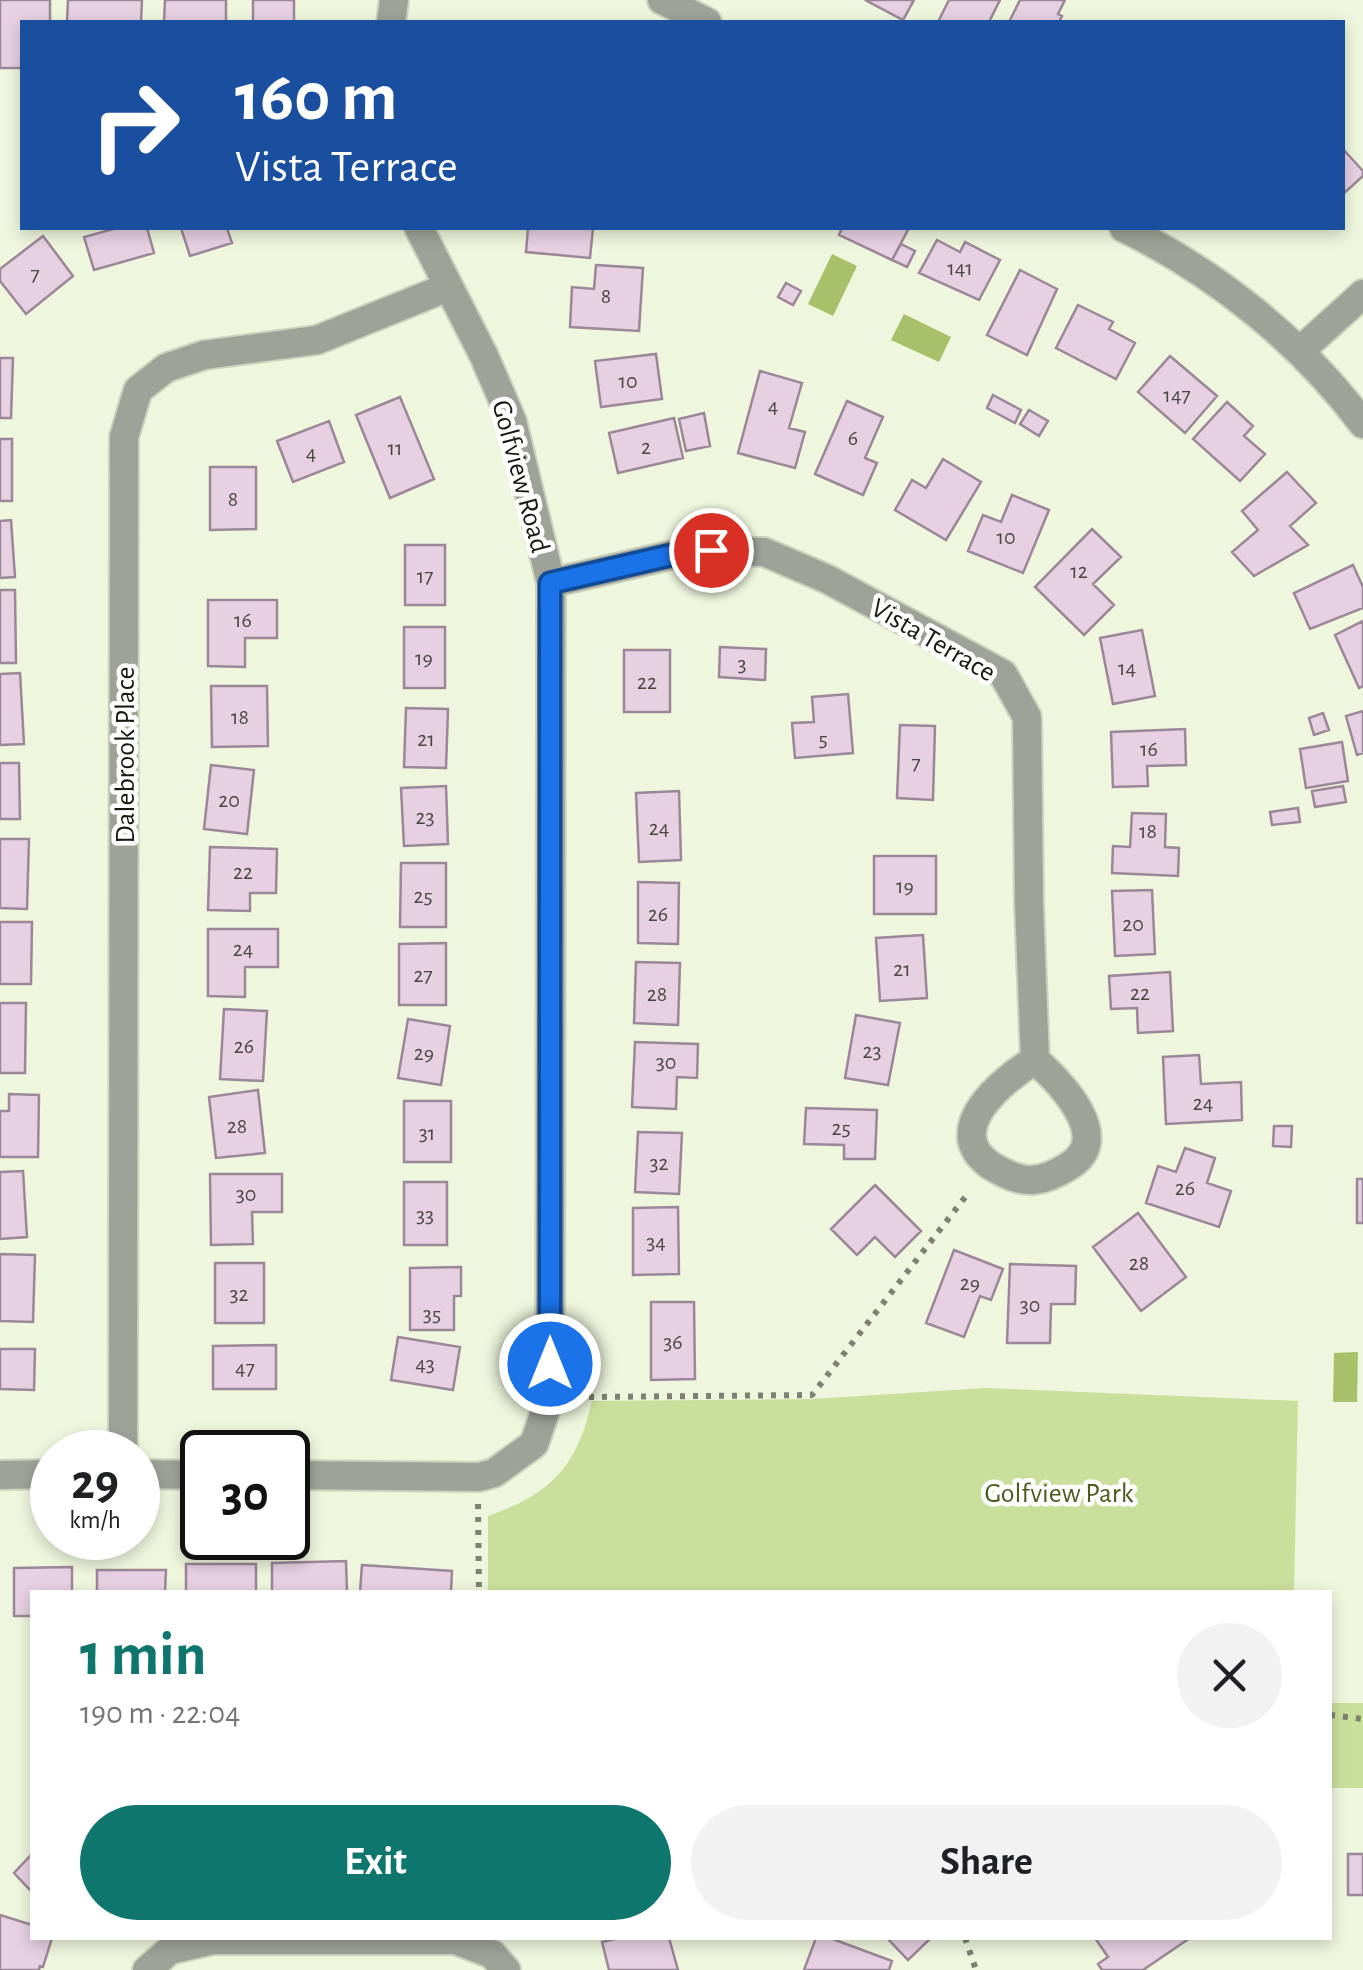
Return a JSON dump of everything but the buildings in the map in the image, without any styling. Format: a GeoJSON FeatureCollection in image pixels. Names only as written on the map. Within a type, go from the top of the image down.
{"type":"FeatureCollection","features":[{"type":"Feature","properties":{"kind":"street"},"geometry":{"type":"LineString","coordinates":[[662,0],[704,20]]}},
{"type":"Feature","properties":{"kind":"street","name":"Golfview Road"},"geometry":{"type":"LineString","coordinates":[[310,1476],[478,1477],[494,1473],[534,1444],[550,1397],[550,583],[512,421],[484,356],[419,230]]}},
{"type":"Feature","properties":{"kind":"street"},"geometry":{"type":"LineString","coordinates":[[1127,230],[1224,289],[1300,350],[1363,424]]}},
{"type":"Feature","properties":{"kind":"street","name":"Dalebrook Place"},"geometry":{"type":"LineString","coordinates":[[123,1430],[124,436],[138,390],[166,368],[204,354],[317,340],[448,287]]}},
{"type":"Feature","properties":{"kind":"street"},"geometry":{"type":"LineString","coordinates":[[1300,350],[1363,294]]}},
{"type":"Feature","properties":{"kind":"street","name":"Vista Terrace"},"geometry":{"type":"LineString","coordinates":[[550,583],[693,550],[764,552],[826,579],[1003,674],[1027,716],[1028,904],[1035,1060]]}},
{"type":"Feature","properties":{"kind":"street"},"geometry":{"type":"LineString","coordinates":[[1035,1060],[1070,1095],[1088,1140],[1077,1161],[1055,1175],[1030,1180],[1004,1174],[981,1158],[970,1133],[976,1112],[1010,1075],[1035,1060]]}},
{"type":"Feature","properties":{"kind":"street"},"geometry":{"type":"LineString","coordinates":[[0,1475],[30,1474]]}},
{"type":"Feature","properties":{"kind":"street"},"geometry":{"type":"LineString","coordinates":[[147,1970],[170,1950],[213,1940],[455,1940],[492,1954],[506,1970]]}},
{"type":"Feature","properties":{"kind":"path"},"geometry":{"type":"LineString","coordinates":[[589,1397],[812,1395],[966,1196]]}},
{"type":"Feature","properties":{"kind":"path"},"geometry":{"type":"LineString","coordinates":[[478,1477],[478,1590]]}},
{"type":"Feature","properties":{"kind":"path"},"geometry":{"type":"LineString","coordinates":[[1332,1715],[1363,1719]]}},
{"type":"Feature","properties":{"kind":"path"},"geometry":{"type":"LineString","coordinates":[[966,1940],[976,1970]]}},
{"type":"Feature","properties":{"kind":"green space","name":"Golfview Park"},"geometry":{"type":"Polygon","coordinates":[[[985,1388],[1298,1401],[1294,1590],[488,1590],[488,1516],[529,1498],[558,1475],[578,1443],[592,1401],[813,1399],[985,1388]]]}},
{"type":"Feature","properties":{"kind":"green space"},"geometry":{"type":"Polygon","coordinates":[[[1332,1703],[1363,1703],[1363,1788],[1332,1788],[1332,1703]]]}},
{"type":"Feature","properties":{"kind":"shaded area"},"geometry":{"type":"Polygon","coordinates":[[[832,254],[857,266],[833,316],[808,304],[832,254]]]}},
{"type":"Feature","properties":{"kind":"shaded area"},"geometry":{"type":"Polygon","coordinates":[[[904,314],[951,337],[939,362],[891,340],[904,314]]]}},
{"type":"Feature","properties":{"kind":"shaded area"},"geometry":{"type":"Polygon","coordinates":[[[1358,1352],[1357,1402],[1333,1402],[1334,1353],[1358,1352]]]}},
{"type":"Feature","properties":{"kind":"route"},"geometry":{"type":"LineString","coordinates":[[550,1364],[550,583],[693,550],[711,550]]}}]}
